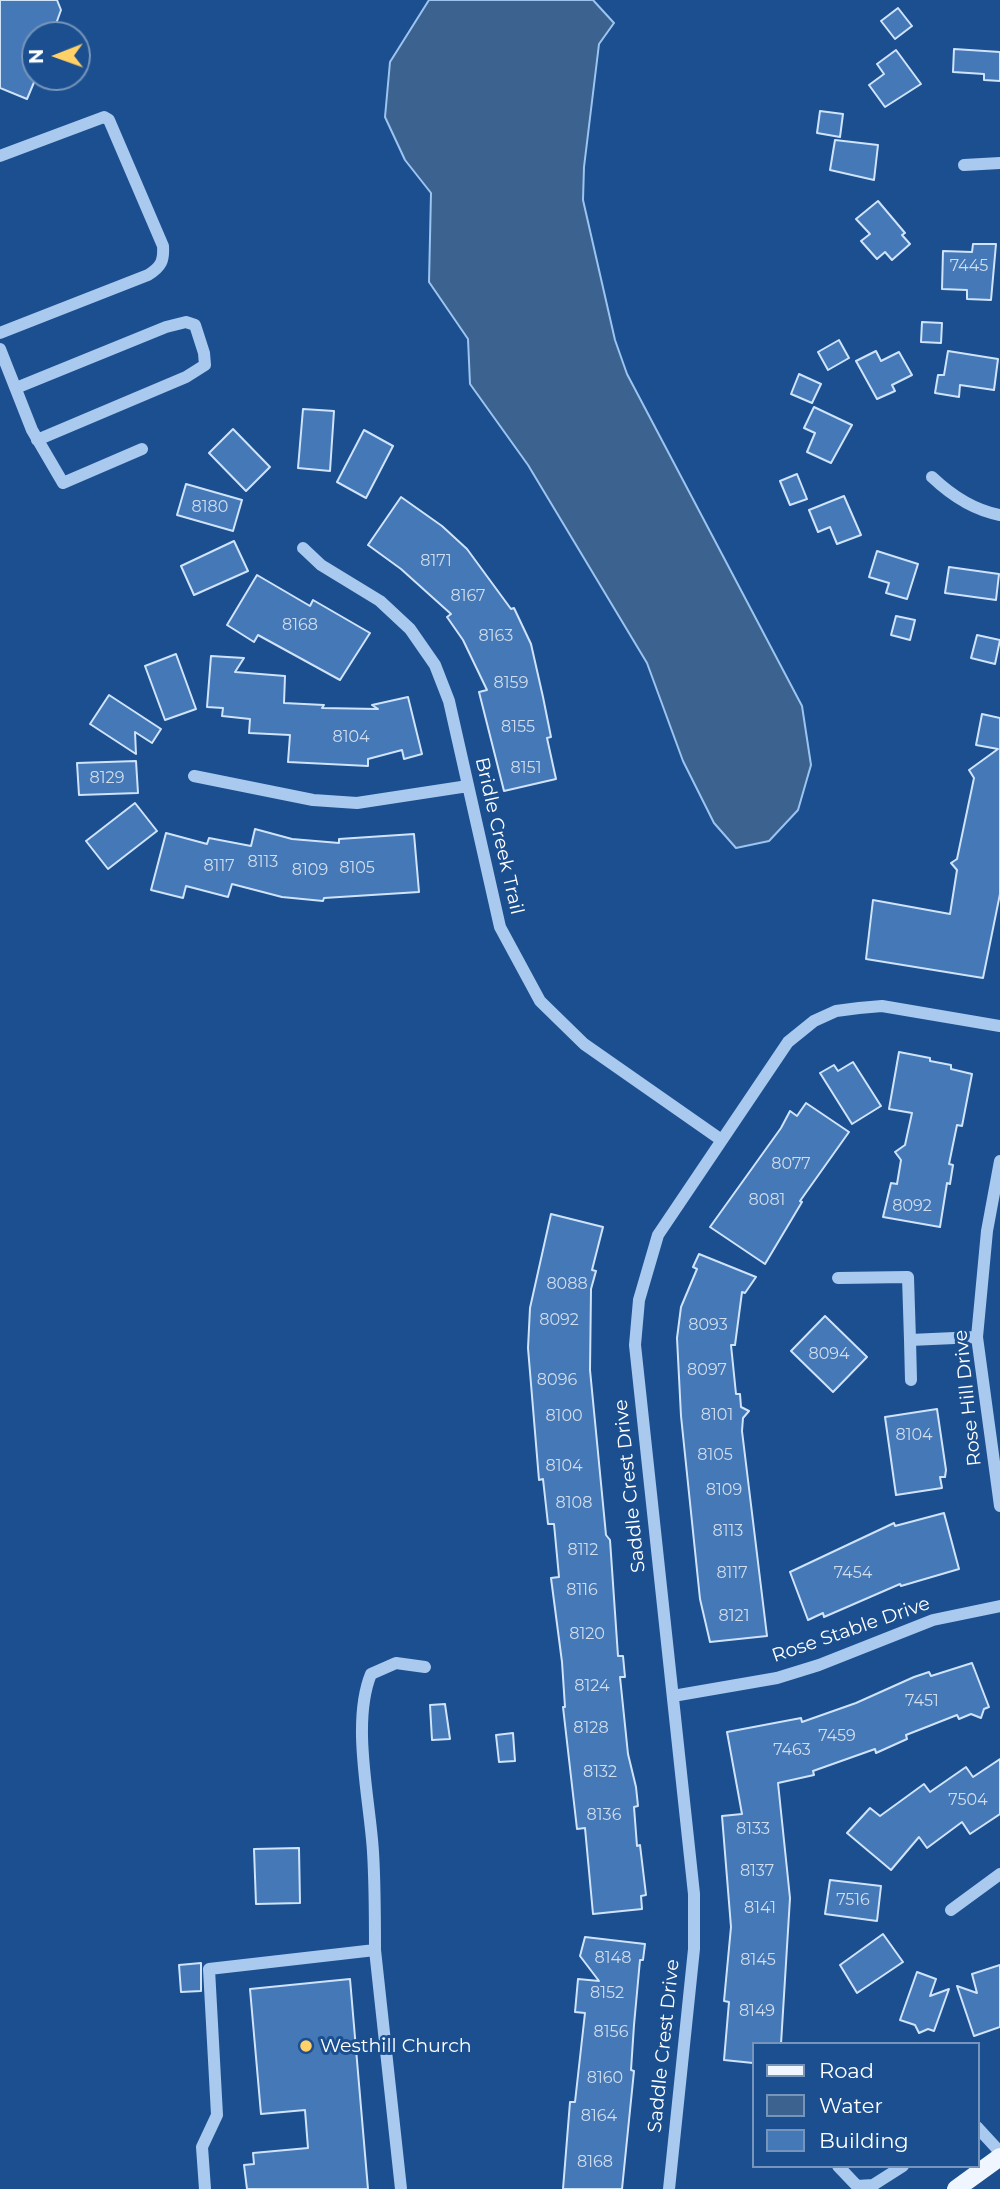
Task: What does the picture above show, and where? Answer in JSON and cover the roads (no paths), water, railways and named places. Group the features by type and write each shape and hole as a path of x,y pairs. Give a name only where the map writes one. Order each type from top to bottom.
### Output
{"main road":[{"path":"956,2189 1000,2154"}],"street":[{"path":"0,156 104,117 109,120 163,246 159,268 148,275 0,333"},
{"path":"964,165 1000,163"},
{"path":"16,388 166,327 186,322 195,326 205,365 186,377 37,440"},
{"path":"0,349 37,440 64,483 142,449"},
{"path":"932,477 950,494 974,508 1000,516"},
{"name":"Bridle Creek Trail","path":"303,548 321,565 380,601 410,629 435,665 449,701 500,927 540,1002 584,1044 720,1139"},
{"path":"194,776 313,800 356,803 468,786"},
{"name":"Saddle Crest Drive","path":"668,2189 694,1936 694,1894 635,1345 639,1300 658,1235 720,1139 788,1042 814,1021 836,1011 882,1006 1000,1026"},
{"name":"Rose Hill Drive","path":"1000,1161 987,1231 977,1337 1000,1506"},
{"path":"838,1278 908,1277 911,1380"},
{"path":"910,1340 977,1337"},
{"name":"Rose Stable Drive","path":"673,1696 778,1678 819,1665 933,1620 1000,1606"},
{"path":"401,2189 375,1950 374,1853 364,1746 363,1693 371,1674 396,1663 425,1667"},
{"path":"951,1910 1000,1874"},
{"path":"205,2189 202,2147 216,2115 209,1969 375,1950"},
{"path":"979,2129 1000,2154"},
{"path":"840,2168 857,2186 873,2185 900,2168"}],"water":[{"path":"429,0 593,0 614,23 599,44 584,167 583,200 615,340 627,374 802,706 811,765 798,810 769,841 736,848 714,823 683,761 647,663 528,465 470,384 468,339 429,282 431,193 405,160 385,117 390,62"}],"place":[{"name":"Westhill Church","path":"306,2046"}]}
